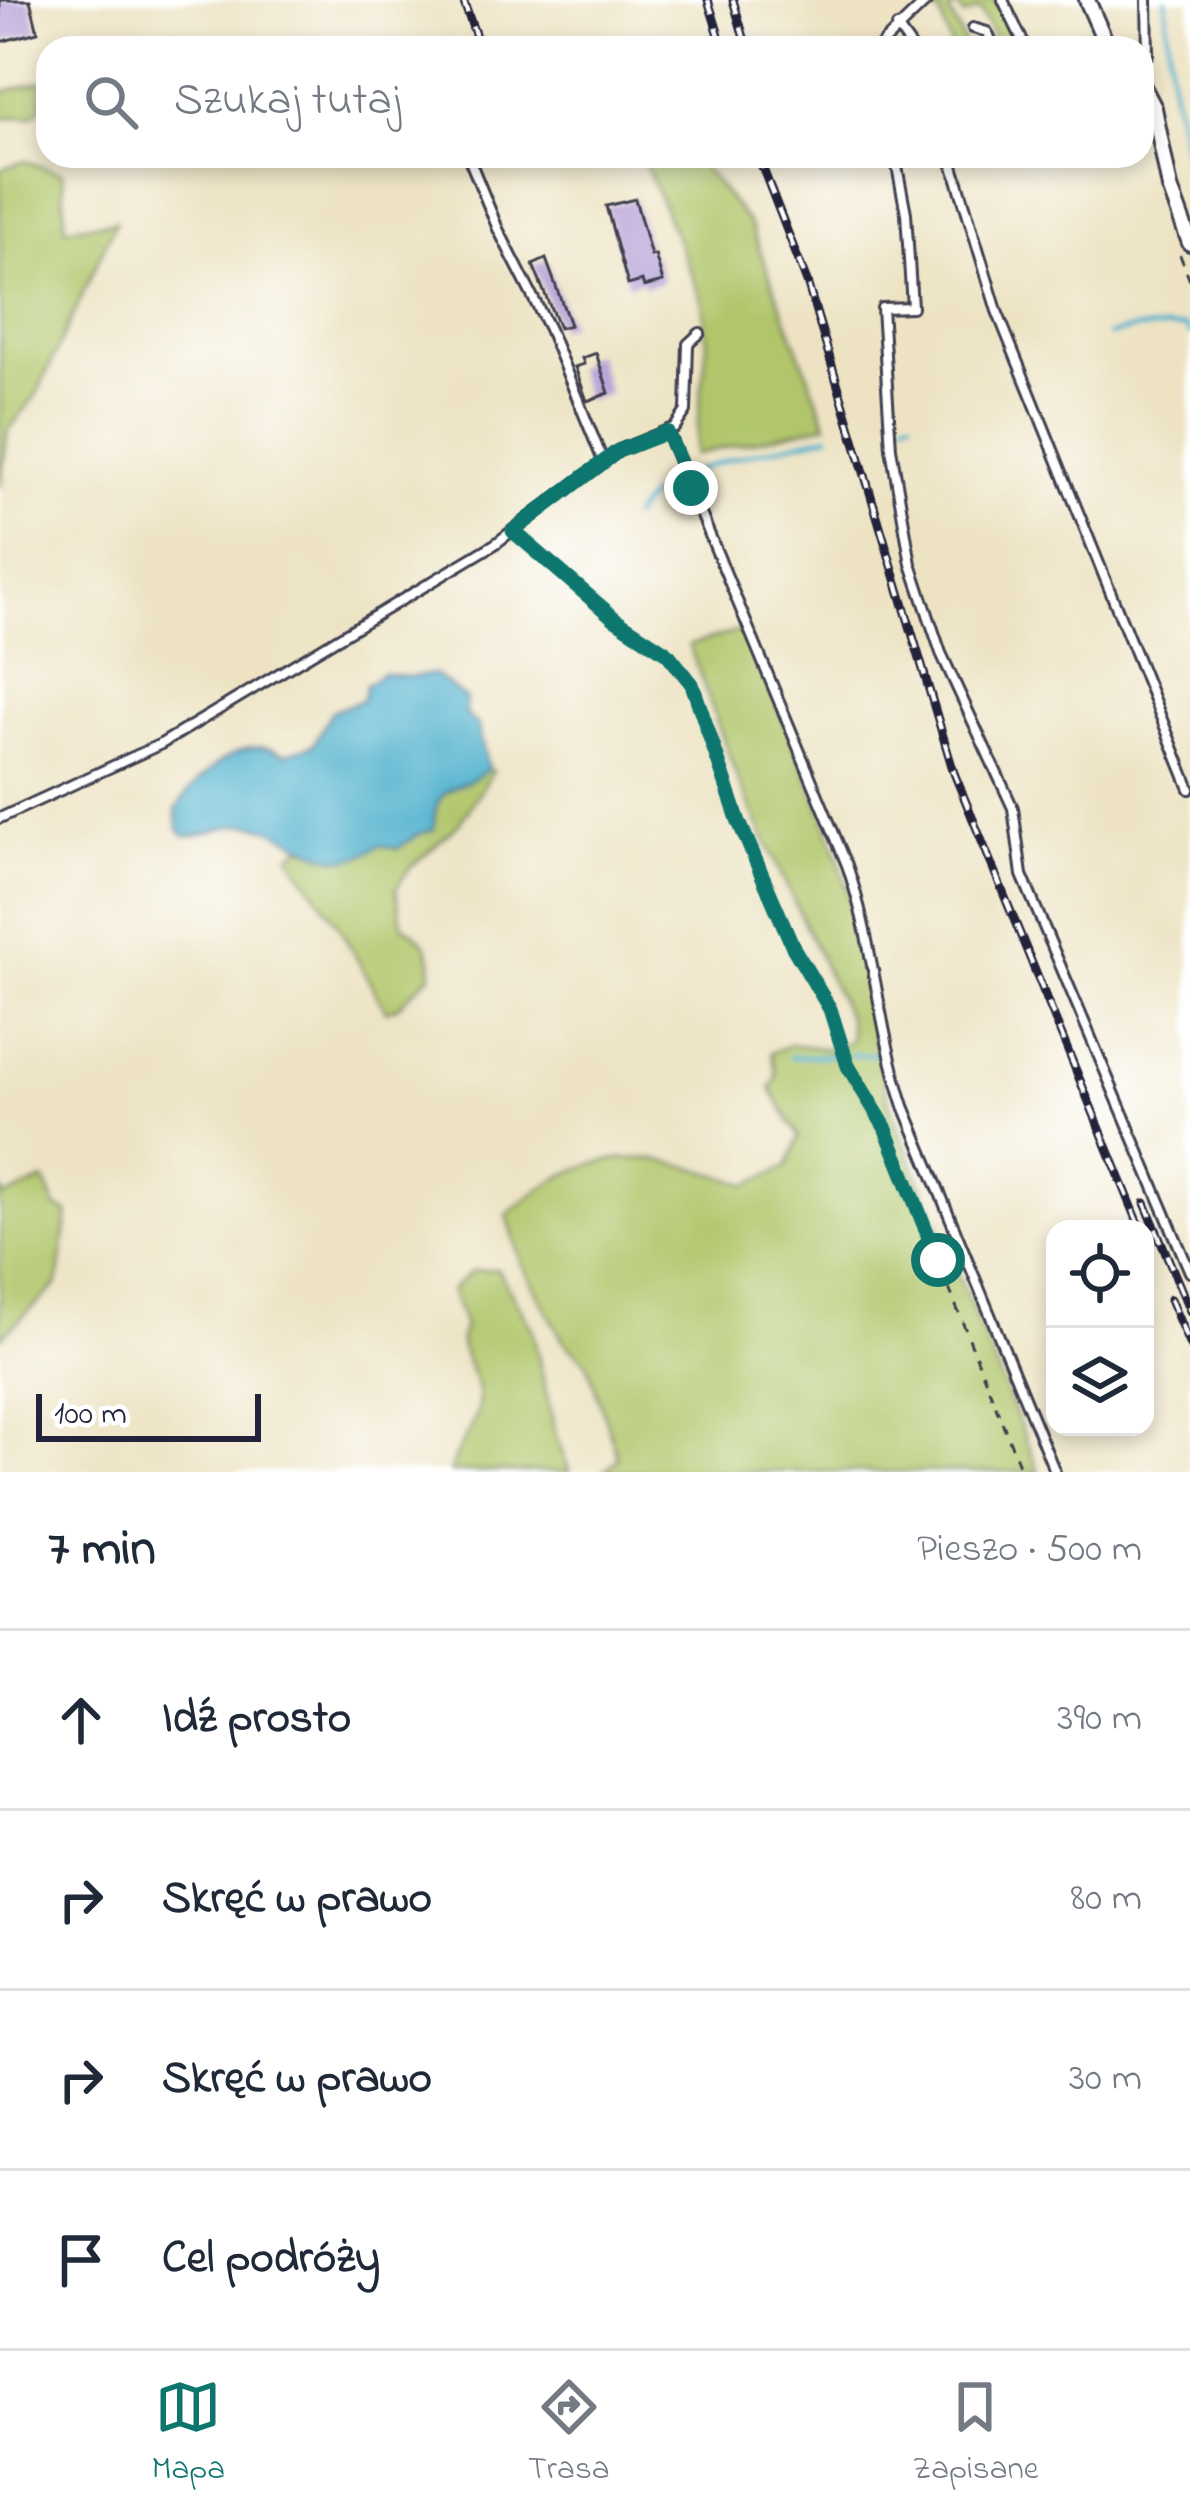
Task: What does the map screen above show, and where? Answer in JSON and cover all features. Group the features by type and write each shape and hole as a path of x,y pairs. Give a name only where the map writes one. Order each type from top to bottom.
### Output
{"street":[{"path":"1087,0 1103,36"},
{"path":"1154,108 1170,188 1190,243"}],"lane":[{"path":"889,36 928,0"},
{"path":"1003,0 1020,36"},
{"path":"1148,0 1148,36"},
{"path":"897,27 903,36"},
{"path":"973,28 989,36"},
{"path":"473,168 549,329 603,461"},
{"path":"897,168 906,213 912,307 882,308 891,448 911,564 941,653 1013,808 1022,874 1190,1272"},
{"path":"954,168 997,310 1190,789"},
{"path":"0,818 160,744 384,614 513,531 603,461 667,432 686,412 686,355 688,344 700,333"},
{"path":"667,432 847,865 864,919 886,1040 904,1106 1055,1472"}],"path":[{"path":"513,531 615,619 667,653 692,684 739,822 794,949 830,1009 848,1066 885,1127 1022,1472"}],"green space":[{"path":"935,0 996,0 1015,36 993,36 980,9 964,16 958,6 949,11 961,36 948,36 940,13 931,12 928,5"},
{"path":"36,83 36,112 0,118 0,93"},
{"path":"25,161 63,173 65,228 116,221 37,394 8,431 0,488 0,169"},
{"path":"647,168 704,168 750,225 827,424 694,455 707,344 703,302"},
{"path":"743,630 837,855 854,916 893,1115 1039,1472 604,1472 618,1458 587,1363 563,1340 522,1265 507,1215 538,1191 594,1163 650,1159 748,1185 788,1166 799,1137 771,1089 777,1076 771,1053 791,1044 836,1050 851,1039 848,1018 739,783 689,645"},
{"path":"488,769 493,771 459,824 409,869 396,889 402,924 426,944 431,974 397,1007 386,1011 338,925 290,856 301,846 336,859 380,845 397,849 418,834 441,795"},
{"path":"44,1180 56,1208 68,1212 58,1284 0,1338 0,1187 5,1197"},
{"path":"497,1269 532,1328 556,1437 570,1472 450,1472 479,1403 461,1343 464,1326 451,1290 472,1271"}],"water":[{"path":"382,673 434,674 466,699 465,714 478,725 488,769 443,795 434,830 418,834 397,849 380,845 348,858 319,853 259,826 185,836 178,829 176,809 222,760 252,748 284,754 313,745 331,712 362,700 366,685"}],"building":[{"path":"0,0 30,0 38,32 0,42"},
{"path":"635,199 663,282 644,287 642,281 628,285 606,206"},
{"path":"546,259 570,325 559,328 533,265"},
{"path":"596,353 609,393 587,401 575,367 584,364 582,358"}],"waterway":[{"path":"1166,0 1170,74 1190,183"},
{"path":"1109,335 1187,327 1190,334"},
{"path":"1011,377 1015,376"},
{"path":"904,421 911,419"},
{"path":"633,517 648,499 693,472 829,435"},
{"path":"850,1055 876,1054"},
{"path":"790,1057 835,1055"}],"railway":[{"path":"463,0 476,36"},
{"path":"708,0 719,36"},
{"path":"733,0 744,36"},
{"path":"763,168 807,282 954,773 1137,1220"},
{"path":"1145,1203 1190,1311"},
{"path":"1170,1299 1190,1346"}],"route":[{"path":"691,488 667,432 618,451 513,531 615,619 667,653 692,684 739,822 794,949 830,1009 848,1066 885,1127 938,1260"}]}
